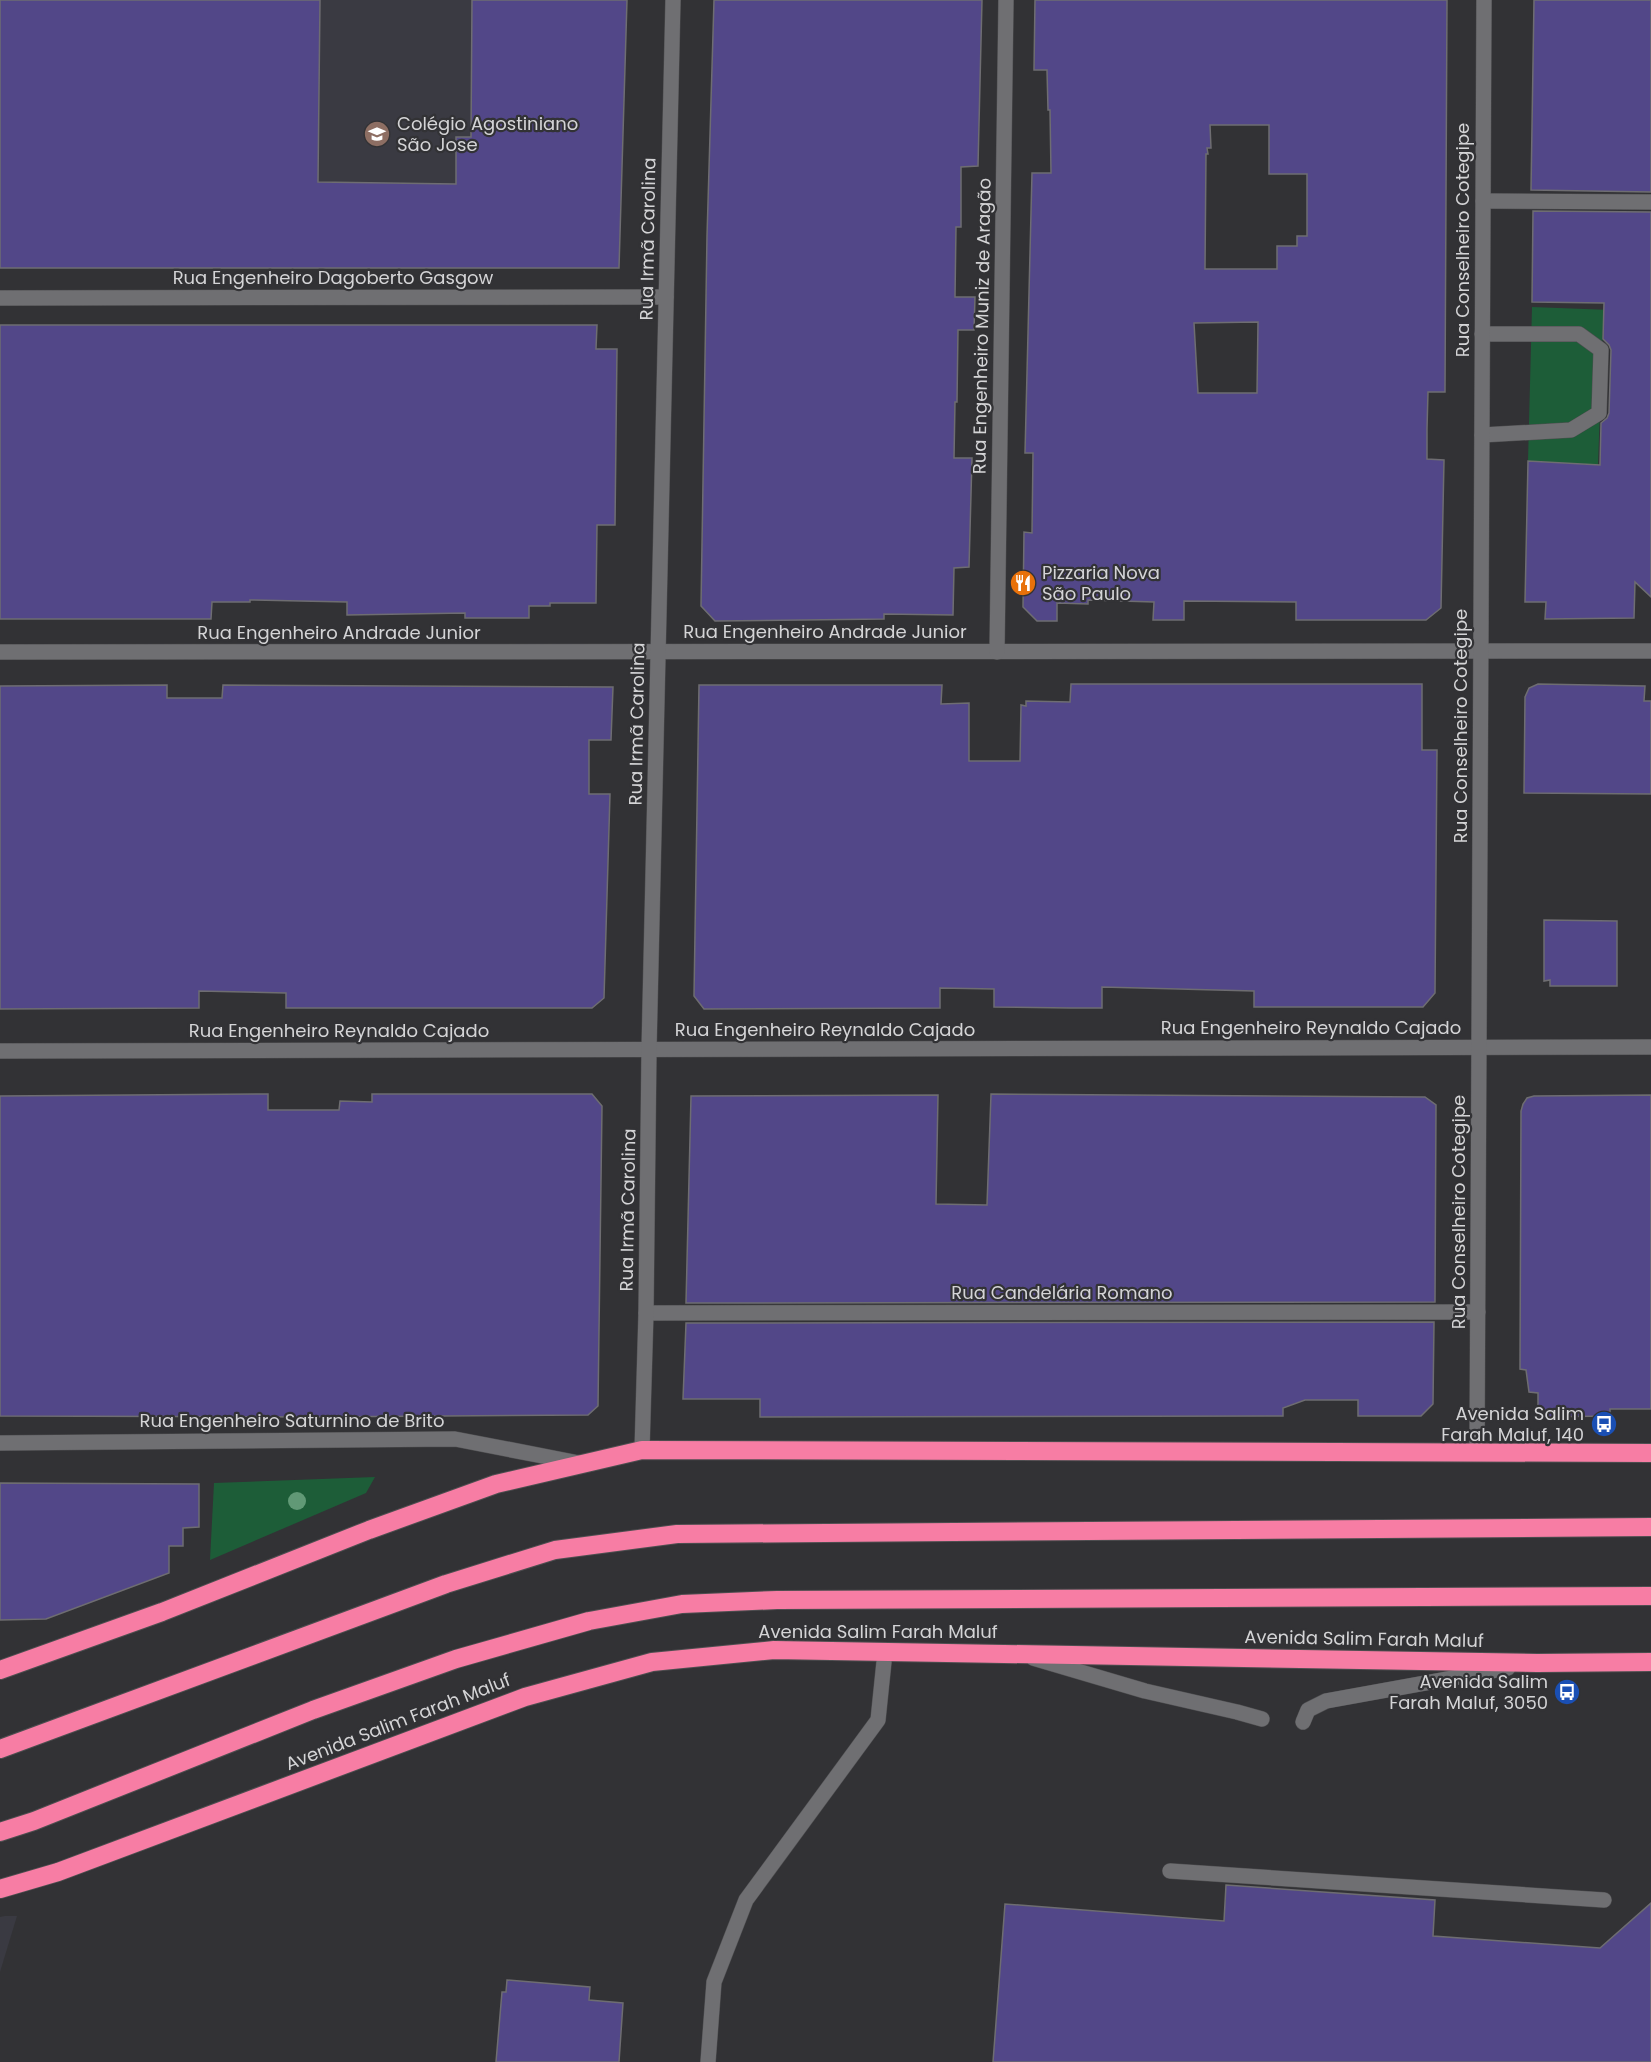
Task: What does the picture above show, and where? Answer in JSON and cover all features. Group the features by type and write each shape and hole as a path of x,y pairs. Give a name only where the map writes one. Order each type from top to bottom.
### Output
{"highway":[{"path":"0,1670 162,1612 390,1522 496,1485 642,1450 1651,1453"},
{"path":"0,1749 446,1584 555,1550 577,1547 677,1534 1651,1527"},
{"name":"Avenida Salim Farah Maluf","path":"0,1832 34,1821 312,1710 456,1659 589,1621 682,1604 777,1600 1651,1596"},
{"name":"Avenida Salim Farah Maluf","path":"0,1889 58,1872 525,1697 652,1662 774,1650 1537,1663 1651,1662"}],"street":[{"name":"Rua Irmã Carolina","path":"642,1450 673,0"},
{"name":"Rua Engenheiro Muniz de Aragão","path":"997,652 1006,0"},
{"name":"Rua Conselheiro Cotegipe","path":"1477,1453 1484,0"},
{"path":"1483,201 1651,202"},
{"name":"Rua Engenheiro Dagoberto Gasgow","path":"0,298 666,297"},
{"path":"1482,334 1579,334 1601,350 1599,413 1571,430 1482,435"},
{"name":"Rua Engenheiro Andrade Junior","path":"0,652 1651,651"},
{"name":"Rua Engenheiro Reynaldo Cajado","path":"0,1051 1651,1047"},
{"name":"Rua Candelária Romano","path":"646,1313 1478,1312"},
{"name":"Rua Engenheiro Saturnino de Brito","path":"0,1443 455,1439 582,1464"},
{"path":"708,2062 714,1982 746,1900 878,1720 885,1652"},
{"path":"1022,1654 1145,1691 1262,1719"},
{"path":"1303,1722 1308,1710 1326,1701 1537,1663"},
{"path":"1170,1870 1605,1900"}],"shaded area":[{"name":"Colégio Agostiniano São Jose","path":"133,0 627,0 619,268 130,268"},
{"path":"17,1916 0,1972 0,1917"}],"green space":[{"path":"1532,307 1611,310 1603,325 1598,465 1528,461"},
{"path":"375,1477 366,1493 210,1560 214,1483"}],"building":[{"name":"Colégio Agostiniano São Jose","path":"0,0 320,0 318,182 456,184 456,137 471,137 472,0 627,0 619,268 0,268"},
{"path":"714,0 982,0 978,166 961,167 961,227 956,227 955,297 975,297 974,330 958,330 954,458 972,458 969,567 954,568 953,615 884,614 884,619 715,621 701,606 707,236"},
{"path":"1035,0 1447,0 1445,392 1428,392 1427,429 1427,459 1444,460 1441,608 1426,620 1296,620 1296,602 1184,601 1184,620 1153,620 1154,602 1088,600 1088,604 1057,603 1057,621 1037,621 1023,607 1024,532 1032,533 1033,453 1025,453 1032,173 1051,173 1047,70 1034,70","holes":["1210,125 1269,125 1269,174 1307,174 1307,236 1297,236 1297,246 1277,246 1277,269 1205,269 1206,154 1208,154 1207,148 1211,148","1258,322 1257,393 1198,393 1194,323"]},
{"path":"1534,0 1651,0 1651,192 1531,190"},
{"path":"1533,211 1651,212 1651,597 1635,582 1634,618 1545,619 1546,602 1525,602 1528,461 1600,465 1601,423 1609,413 1611,350 1603,339 1604,303 1532,302"},
{"path":"0,325 597,325 596,349 617,349 615,525 597,525 596,603 550,603 550,606 529,606 529,618 465,618 465,613 347,615 347,602 250,600 250,602 212,602 211,619 0,619"},
{"path":"1071,684 1422,684 1422,750 1437,750 1435,993 1423,1007 1254,1007 1254,991 1102,987 1102,1008 994,1007 994,989 940,988 940,1008 704,1009 694,996 699,685 942,685 941,704 969,703 969,761 1020,761 1021,705 1026,706 1026,701 1070,702"},
{"path":"1538,684 1645,686 1644,701 1651,701 1651,794 1524,793 1525,697 1529,688"},
{"path":"167,685 167,698 222,698 223,685 613,687 611,740 589,740 589,794 610,794 604,998 592,1008 286,1008 286,993 199,991 199,1008 0,1009 0,686"},
{"path":"1544,920 1617,921 1617,986 1550,986 1550,980 1544,981"},
{"path":"268,1094 268,1110 339,1110 340,1101 372,1102 372,1094 592,1094 602,1106 598,1406 588,1415 0,1416 0,1096"},
{"path":"991,1094 1425,1097 1436,1105 1435,1302 686,1303 691,1096 938,1095 936,1204 987,1205"},
{"path":"1651,1095 1651,1409 1610,1409 1610,1416 1538,1417 1538,1393 1529,1392 1526,1370 1520,1369 1521,1111 1523,1104 1527,1098 1534,1096"},
{"path":"1434,1322 1433,1404 1421,1416 1358,1416 1358,1400 1305,1400 1283,1408 1283,1416 760,1417 760,1399 683,1399 686,1323"},
{"path":"0,1483 199,1484 199,1527 183,1528 183,1546 169,1546 169,1573 46,1619 0,1620"},
{"path":"1226,1885 1435,1900 1433,1936 1600,1948 1651,1903 1651,2062 993,2062 1005,1904 1224,1921"},
{"path":"507,1980 590,1987 589,2000 623,2003 619,2062 496,2062 502,1992 506,1992"}],"place":[{"name":"Colégio Agostiniano São Jose","path":"377,134"},
{"name":"Pizzaria Nova São Paulo","path":"1023,583"},
{"name":"Avenida Salim Farah Maluf, 140","path":"1604,1424"},
{"name":"Avenida Salim Farah Maluf, 3050","path":"1567,1692"}]}
